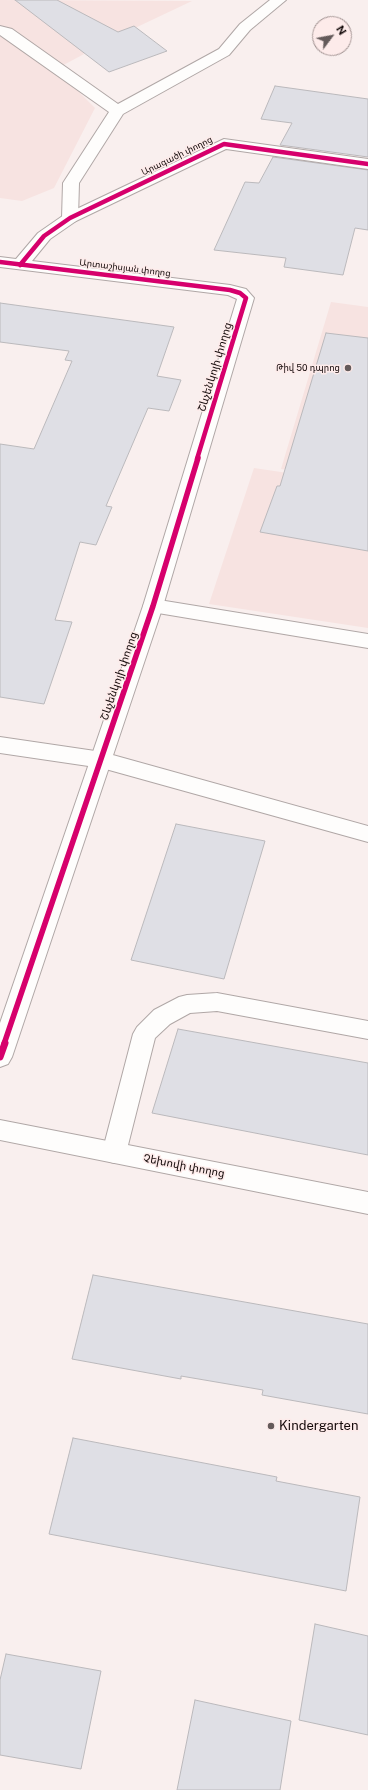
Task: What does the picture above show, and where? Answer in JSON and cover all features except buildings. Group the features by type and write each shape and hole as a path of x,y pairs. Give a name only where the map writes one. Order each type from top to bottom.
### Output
{"street":[{"path":"257,0 278,1"},
{"path":"70,218 71,183 117,111 224,52 245,27 278,1"},
{"path":"0,30 7,32 117,111"},
{"name":"Արագածի փողոց","path":"20,265 44,236 70,218 224,144 368,164"},
{"name":"Արտաշիսյան փողոց","path":"0,262 230,290 240,293 246,298"},
{"name":"Շևչենկոյի փողոց","path":"0,1057 154,606 246,298"},
{"path":"154,606 368,641"},
{"path":"0,745 102,760 368,834"},
{"path":"114,1152 145,1034 162,1017 187,1004 217,1002 368,1030"},
{"name":"Չեխովի փողոց","path":"0,1130 368,1202"}],"shaded area":[{"path":"0,0 192,1 116,37 56,69 95,108 54,188 22,201 0,198"},
{"name":"Թիվ 50 դպրոց","path":"331,302 368,307 368,481 281,469"},
{"path":"254,468 368,485 368,628 209,604"}],"cycle path":[{"path":"20,265 44,236 70,218 224,144 368,164"},
{"path":"0,262 230,290 240,293 246,298 153,606 0,1057"}],"place":[{"name":"Թիվ 50 դպրոց","path":"348,368"},
{"name":"Kindergarten","path":"271,1426"}]}
